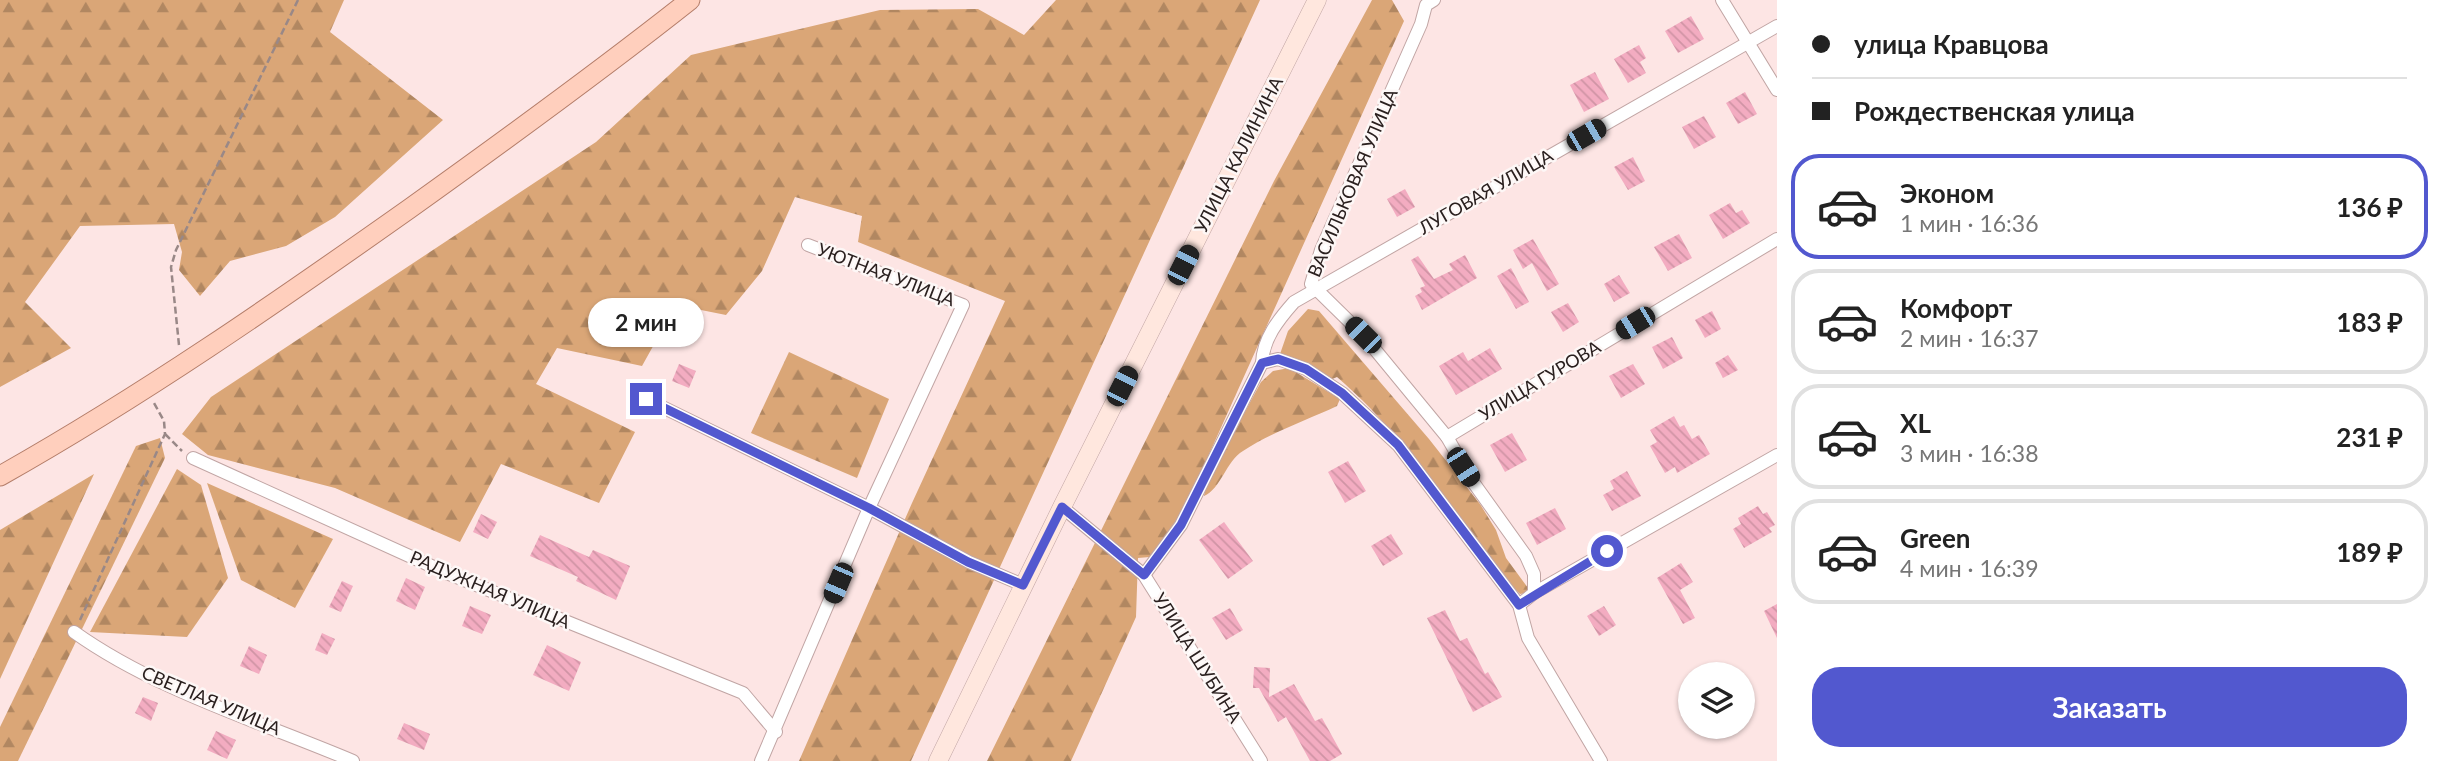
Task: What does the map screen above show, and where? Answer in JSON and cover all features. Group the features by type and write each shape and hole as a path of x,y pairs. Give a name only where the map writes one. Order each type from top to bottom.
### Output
{"main road":[{"path":"0,476 181,366 543,113 690,0"},
{"name":"УЛИЦА КАЛИНИНА","path":"938,761 1023,585 1317,0"}],"street":[{"path":"1722,0 1777,90"},
{"name":"ВАСИЛЬКОВАЯ УЛИЦА","path":"1427,2 1421,24 1321,250 1311,284 1314,290 1363,335 1447,437 1473,482 1526,556 1534,574 1534,593"},
{"name":"ЛУГОВАЯ УЛИЦА","path":"1144,575 1181,525 1262,363 1262,350 1277,321 1294,302 1777,26"},
{"name":"УЛИЦА ГУРОВА","path":"1447,437 1777,239"},
{"name":"УЮТНАЯ УЛИЦА","path":"808,244 963,305 869,508"},
{"path":"1262,363 1278,359 1306,369 1342,393 1398,445 1519,605 1528,638 1601,761"},
{"path":"646,399 869,508 968,562 1023,585"},
{"path":"1519,605 1534,593 1777,455"},
{"name":"РАДУЖНАЯ УЛИЦА","path":"193,458 484,588 743,693 776,732"},
{"name":"УЛИЦА ШУБИНА","path":"1062,507 1144,575 1261,761"},
{"path":"761,761 776,732 869,508"},
{"name":"СВЕТЛАЯ УЛИЦА","path":"74,632 104,653 153,678 353,761"}],"path":[{"path":"181,366 171,267 176,250 298,0"},
{"path":"142,392 155,404 164,421 166,433 173,443 193,458"},
{"path":"74,632 166,433"}],"green space":[{"path":"0,0 344,0 330,32 443,120 335,217 286,246 230,261 200,296 179,270 182,252 174,224 80,226 25,302 71,348 0,387"},
{"path":"1056,0 1260,0 911,761 799,761 912,503 1005,301 858,242 862,216 795,197 762,271 726,315 676,305 642,366 557,348 536,384 635,432 599,503 501,464 460,542 335,488 208,455 182,434 211,397 596,142 691,55 880,10 978,9 1024,35"},
{"path":"1372,0 1392,0 1404,21 1179,521 1150,557 1138,558 1136,617 1071,761 987,761 1274,181"},
{"path":"1308,309 1319,311 1429,439 1480,504 1496,530 1506,558 1531,592 1520,594 1504,579 1426,473 1362,400 1337,377 1330,380 1307,364 1280,354 1288,331"},
{"path":"789,352 889,399 857,478 751,433"},
{"path":"1289,368 1340,399 1337,406 1243,451 1232,461 1215,487 1204,496 1206,484 1261,382 1273,371"},
{"path":"160,438 165,458 18,761 0,761 0,727 136,446"},
{"path":"177,469 201,485 228,578 187,637 90,632"},
{"path":"94,474 0,679 0,530"},
{"path":"207,483 333,539 295,608 241,580"}],"building":[{"path":"1691,16 1704,39 1678,53 1665,31"},
{"path":"1639,45 1646,58 1640,62 1646,73 1628,83 1614,59"},
{"path":"1595,72 1609,99 1584,112 1570,85"},
{"path":"1745,92 1757,114 1738,124 1726,103"},
{"path":"1704,116 1716,137 1694,149 1682,127"},
{"path":"1633,157 1645,181 1628,190 1614,167"},
{"path":"1405,189 1415,207 1397,217 1387,199"},
{"path":"1730,203 1736,213 1742,210 1750,223 1723,239 1709,215"},
{"path":"1679,234 1692,258 1668,271 1654,247"},
{"path":"1533,239 1559,284 1547,291 1532,263 1523,269 1513,250"},
{"path":"1465,255 1477,278 1422,310 1415,296 1422,292 1420,288 1425,286 1411,260 1418,256 1434,279 1453,270 1449,264"},
{"path":"1511,268 1529,302 1516,309 1497,276"},
{"path":"1619,275 1630,293 1614,302 1604,284"},
{"path":"1568,303 1579,322 1563,332 1551,312"},
{"path":"1712,311 1721,329 1705,338 1695,320"},
{"path":"1672,337 1683,358 1663,369 1652,347"},
{"path":"1490,348 1502,369 1456,395 1439,366 1463,352 1468,361"},
{"path":"1728,355 1738,370 1723,378 1715,363"},
{"path":"679,364 696,371 689,388 672,381"},
{"path":"1633,364 1645,384 1621,398 1609,376"},
{"path":"1674,416 1680,427 1684,425 1692,439 1699,435 1710,454 1677,473 1675,467 1665,473 1650,446 1657,442 1650,430"},
{"path":"1512,433 1527,460 1505,472 1490,445"},
{"path":"1348,461 1366,491 1345,503 1328,472"},
{"path":"1627,471 1641,496 1612,511 1603,495 1614,489 1610,481"},
{"path":"1758,506 1763,514 1767,512 1775,525 1769,528 1772,532 1744,548 1733,529 1741,524 1738,518"},
{"path":"1555,508 1566,529 1537,545 1526,523"},
{"path":"481,514 497,522 488,539 473,532"},
{"path":"1224,522 1253,561 1228,579 1199,540"},
{"path":"1391,534 1403,554 1383,566 1371,546"},
{"path":"540,535 589,557 593,550 630,566 616,600 576,581 578,577 530,556"},
{"path":"1681,563 1693,582 1680,590 1695,618 1683,624 1657,578"},
{"path":"406,578 425,587 415,610 396,601"},
{"path":"342,581 353,586 341,612 329,607"},
{"path":"1777,604 1777,638 1764,611"},
{"path":"470,606 491,615 482,634 462,626"},
{"path":"1604,606 1616,625 1599,636 1587,616"},
{"path":"1230,608 1243,630 1226,640 1212,618"},
{"path":"1445,610 1460,641 1467,638 1485,674 1488,672 1502,697 1473,712 1427,618"},
{"path":"322,633 335,639 327,655 315,650"},
{"path":"547,645 581,662 569,691 533,675"},
{"path":"249,646 267,655 259,674 240,666"},
{"path":"1254,667 1270,668 1269,697 1294,684 1315,721 1322,718 1342,754 1330,761 1310,761 1286,717 1278,722 1259,688 1253,688"},
{"path":"143,697 158,703 151,721 135,713"},
{"path":"404,723 430,734 424,750 397,739"},
{"path":"216,731 236,740 227,759 207,750"}],"route":[{"path":"646,399 869,508 968,562 1023,585 1062,507 1144,575 1181,525 1262,363 1278,359 1306,369 1342,393 1398,445 1519,605 1534,593 1607,551"}]}
